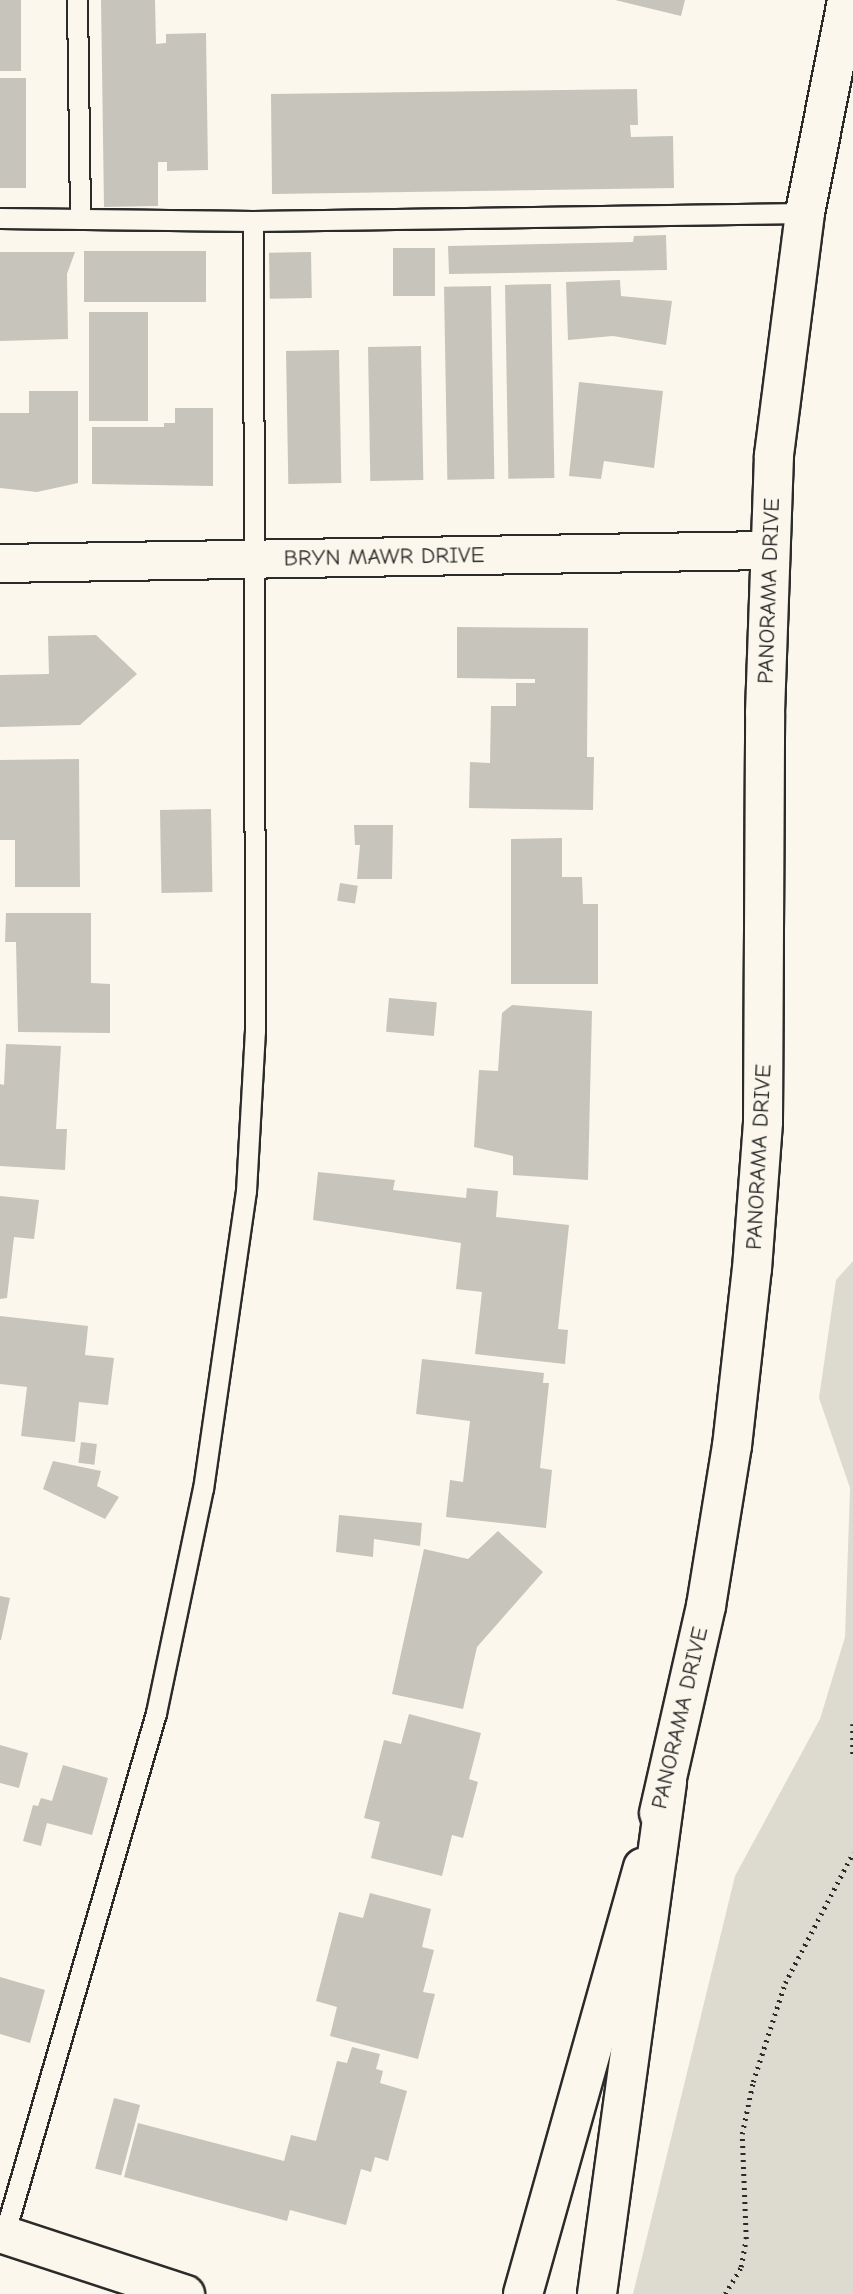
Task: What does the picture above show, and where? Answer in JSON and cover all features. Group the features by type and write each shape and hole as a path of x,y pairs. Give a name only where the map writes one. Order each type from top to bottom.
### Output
{"main road":[{"name":"PANORAMA DRIVE","path":"523,2294 667,1782 706,1606 732,1446 752,1269 763,1122 767,937 768,550 776,442 805,213 846,0"},
{"path":"597,2294 667,1782"}],"street":[{"name":"BRYN MAWR DRIVE","path":"0,563 768,550"},
{"path":"2,2239 185,2294"}],"lane":[{"path":"77,0 80,219"},
{"path":"0,218 253,221 805,213"},
{"path":"2,2239 156,1713 203,1489 246,1191 255,1031 253,221"}],"path":[{"path":"853,1724 853,1757"},
{"path":"725,2294 741,2267 746,2239 742,2134 753,2082 785,1983 853,1853"}],"shaded area":[{"path":"853,1261 853,2294 633,2294 735,1876 820,1719 845,1637 850,1488 819,1398 836,1280"}],"building":[{"path":"0,0 21,0 21,71 0,71"},
{"path":"101,0 155,0 156,44 166,43 166,34 206,33 208,170 167,171 167,162 158,162 158,206 104,207"},
{"path":"615,0 685,0 681,16"},
{"path":"0,78 26,78 26,188 0,188"},
{"path":"637,89 638,125 630,125 631,137 673,136 674,188 272,194 271,94"},
{"path":"666,235 667,270 449,274 448,246 633,242 634,236"},
{"path":"393,248 435,248 435,296 393,296"},
{"path":"84,251 206,251 206,302 84,302"},
{"path":"0,252 75,252 67,274 68,339 0,341"},
{"path":"311,252 312,298 270,299 269,253"},
{"path":"620,280 621,296 672,301 666,345 613,336 568,340 566,282"},
{"path":"551,284 554,478 508,479 505,285"},
{"path":"491,286 494,479 447,480 444,287"},
{"path":"89,312 148,312 148,421 89,421"},
{"path":"421,346 423,480 370,481 368,347"},
{"path":"339,350 341,483 288,484 286,351"},
{"path":"579,382 663,391 654,468 604,461 601,479 569,476"},
{"path":"29,391 78,391 78,483 37,492 0,488 0,413 29,413"},
{"path":"175,408 213,408 213,486 92,484 92,427 164,427 164,423 175,423"},
{"path":"457,627 588,628 587,757 594,757 593,810 469,808 470,762 490,763 491,706 516,706 516,683 535,683 535,679 457,678"},
{"path":"96,635 137,674 80,725 0,727 0,675 49,674 48,636"},
{"path":"79,759 80,887 15,887 15,840 0,840 0,760"},
{"path":"211,809 212,892 161,893 160,810"},
{"path":"354,825 393,825 392,879 357,879 360,845 355,845"},
{"path":"562,838 562,877 582,877 583,904 598,904 598,984 511,984 511,839"},
{"path":"340,883 358,886 355,904 337,901"},
{"path":"6,913 91,913 91,983 110,984 110,1033 18,1032 16,942 5,942"},
{"path":"389,998 437,1002 434,1036 386,1032"},
{"path":"512,1005 592,1011 588,1180 513,1175 513,1156 474,1147 479,1070 498,1071 502,1013"},
{"path":"6,1044 61,1046 56,1129 67,1129 65,1170 0,1166 0,1084 4,1085"},
{"path":"318,1172 395,1180 393,1190 466,1198 467,1188 498,1191 496,1217 569,1225 558,1329 568,1330 565,1364 475,1354 482,1292 456,1289 461,1243 313,1220"},
{"path":"0,1196 39,1200 34,1239 14,1237 7,1298 0,1299"},
{"path":"0,1316 88,1326 85,1355 114,1358 108,1405 79,1402 75,1442 21,1436 27,1387 0,1384"},
{"path":"422,1359 544,1373 543,1383 549,1383 540,1468 552,1470 546,1528 446,1517 450,1480 463,1482 470,1421 416,1414"},
{"path":"81,1442 97,1444 94,1465 78,1463"},
{"path":"53,1461 101,1471 97,1486 119,1497 105,1519 43,1489"},
{"path":"339,1515 422,1523 420,1546 374,1539 373,1557 336,1552"},
{"path":"498,1531 543,1572 477,1647 463,1709 392,1694 424,1549 468,1559"},
{"path":"0,1596 10,1598 1,1640 0,1640"},
{"path":"409,1714 481,1733 469,1779 478,1782 463,1838 452,1835 442,1876 371,1858 380,1822 364,1818 384,1740 401,1744"},
{"path":"0,1745 28,1753 19,1788 0,1783"},
{"path":"63,1765 108,1778 92,1835 47,1823 41,1846 23,1841 33,1805 38,1806 41,1798 52,1801"},
{"path":"370,1893 431,1909 422,1947 434,1950 423,1992 435,1994 418,2059 330,2036 337,2007 316,2001 339,1912 363,1918"},
{"path":"0,1977 45,1990 30,2043 0,2034"},
{"path":"352,2047 380,2054 376,2069 383,2071 380,2083 407,2091 388,2161 375,2157 371,2172 361,2169 346,2225 290,2210 287,2221 124,2177 138,2123 284,2161 291,2135 316,2141 337,2061 347,2063"},
{"path":"114,2098 140,2105 121,2176 95,2169"}]}
